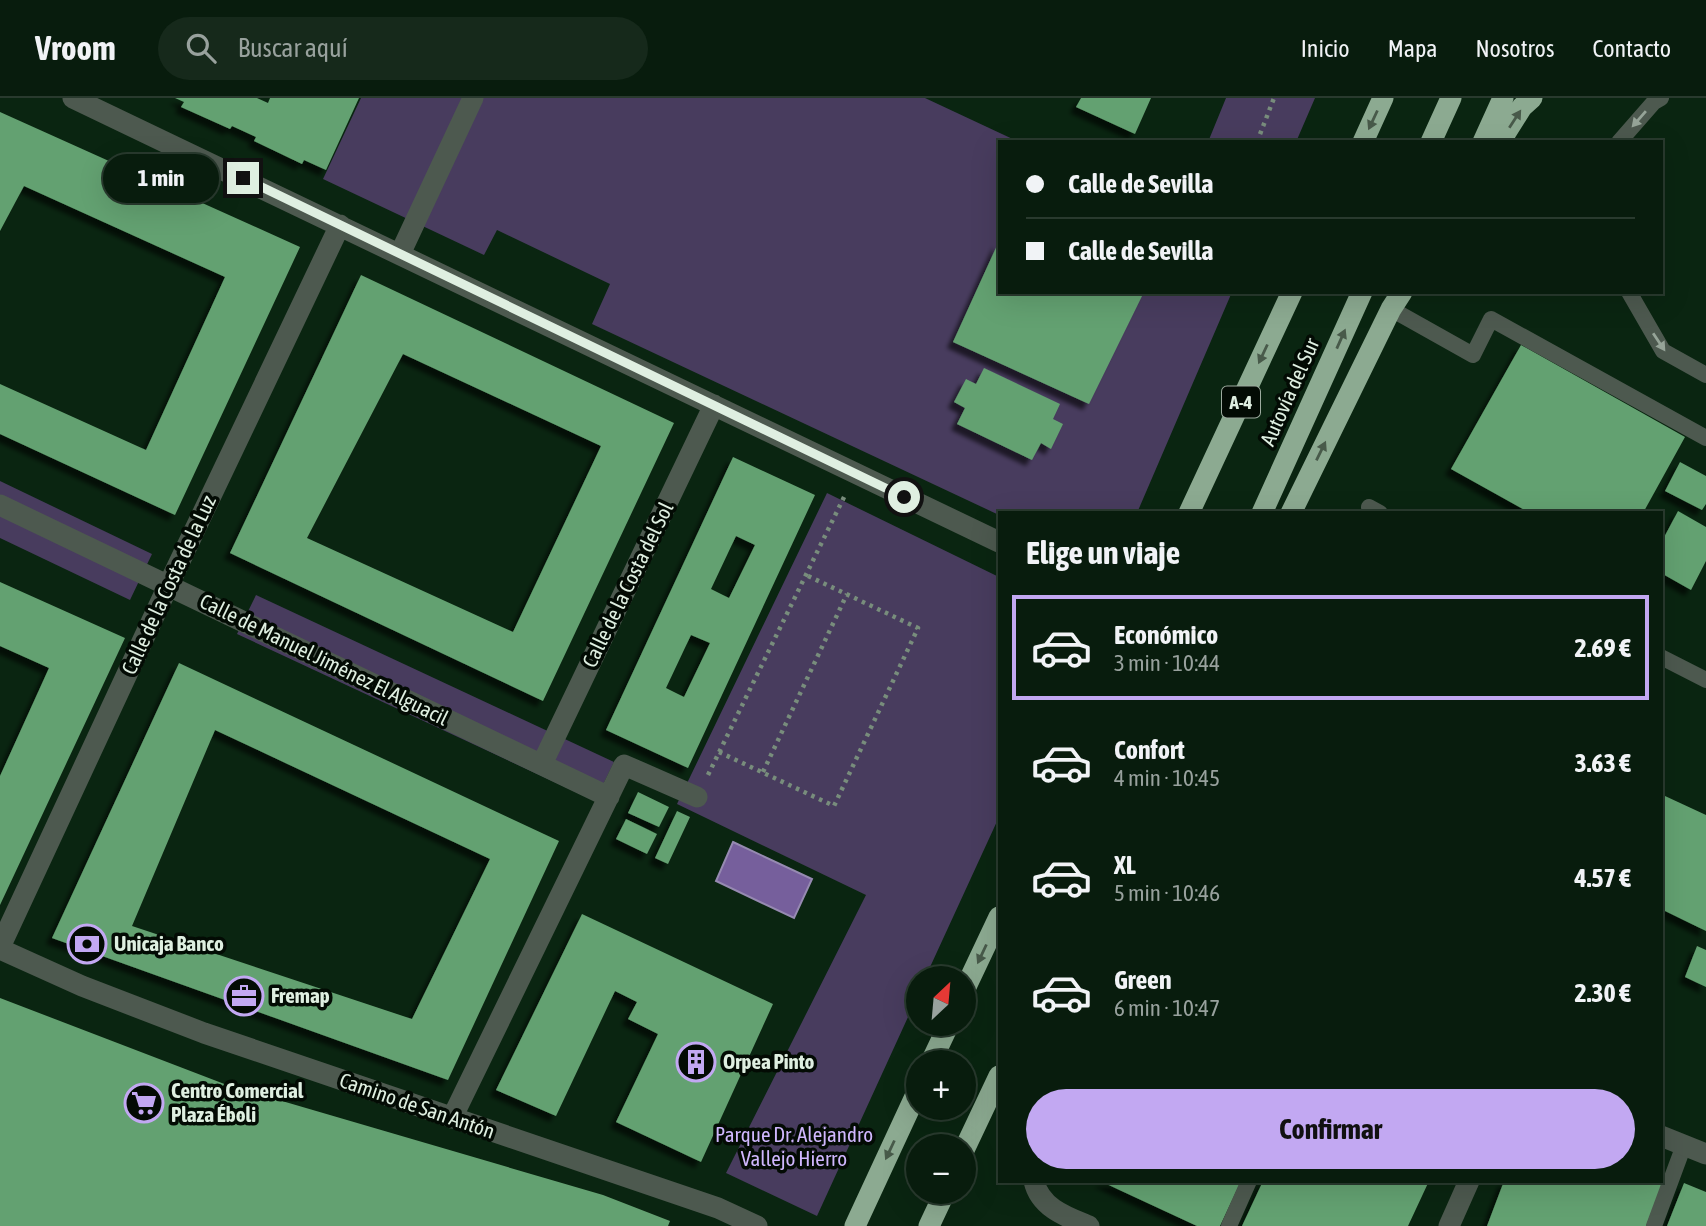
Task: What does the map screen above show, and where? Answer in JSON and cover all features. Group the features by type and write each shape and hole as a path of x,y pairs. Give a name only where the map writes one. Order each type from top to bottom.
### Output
{"highway":[{"path":"1364,140 1383,98"},
{"path":"1432,140 1451,98"},
{"path":"1484,140 1503,98"},
{"path":"1501,140 1522,107 1532,98"},
{"name":"Autovía del Sur","path":"1190,511 1291,294"},
{"name":"Autovía del Sur","path":"1263,511 1361,294"},
{"path":"1292,511 1397,301"},
{"path":"976,966 998,919"},
{"path":"972,1134 998,1078"},
{"path":"855,1226 906,1116"},
{"path":"929,1226 939,1204"}],"street":[{"path":"73,98 998,542"},
{"path":"400,254 473,98"},
{"name":"Calle de la Costa de la Luz","path":"0,948 340,225"},
{"name":"Calle de la Costa del Sol","path":"542,764 714,405"},
{"name":"Calle de Manuel Jiménez El Alguacil","path":"0,505 609,797"},
{"path":"452,1118 624,765 697,797"},
{"name":"Camino de San Antón","path":"0,948 82,986 204,1033 718,1208 757,1226"},
{"path":"1663,1137 1706,1154"},
{"path":"1035,1183 1044,1202 1059,1214 1089,1226"},
{"path":"1449,1226 1468,1183"}],"lane":[{"path":"1621,140 1654,102 1661,98"},
{"path":"1630,294 1663,351 1706,375"},
{"path":"1397,301 1473,355 1491,319 1706,438"},
{"path":"1663,658 1706,680"},
{"path":"1654,1226 1684,1145"},
{"path":"1229,1226 1248,1183"}],"path":[{"path":"1257,140 1274,98"},
{"path":"697,797 856,474"},
{"path":"719,752 834,806 918,628 806,575"},
{"path":"763,772 847,594"}],"green space":[{"path":"361,98 925,98 1015,140 998,140 998,294 1231,294 1138,511 998,511 998,515 592,324 610,284 497,230 484,255 323,179"},
{"path":"1226,98 1315,98 1297,140 1209,140"},
{"path":"0,481 152,554 130,600 0,538"},
{"name":"Parque Dr. Alejandro Vallejo Hierro","path":"827,493 998,577 998,819 931,966 906,966 906,1021 817,1216 726,1173 866,895 677,804"},
{"path":"256,595 614,762 595,801 237,634"}],"shaded area":[{"path":"733,842 812,879 794,918 716,881"}],"building":[{"path":"175,98 257,98 268,103 270,98 359,98 326,170 304,160 302,164 254,141 256,137 232,126 230,129 181,107 184,102"},
{"path":"1081,98 1151,98 1135,134 1076,107"},
{"path":"0,112 300,247 175,515 0,434 0,384 146,450 225,277 24,186 0,231"},
{"path":"998,243 998,294 1143,294 1089,404 953,342"},
{"path":"361,275 674,423 543,701 230,553","holes":["403,354 601,446 513,632 307,538"]},
{"path":"1521,345 1685,437 1644,511 1526,511 1451,469"},
{"path":"984,368 1060,404 1053,419 1063,424 1051,449 1041,443 1032,460 957,424 965,408 954,402 966,379 976,384"},
{"path":"733,457 815,495 688,768 606,730","holes":["736,536 755,545 729,598 711,589","691,635 710,643 684,697 666,688"]},
{"path":"1680,462 1706,476 1706,504 1702,510 1665,491"},
{"path":"1678,511 1706,527 1706,561 1691,590 1663,574 1663,539"},
{"path":"0,582 125,638 0,905 0,776 49,668 0,646"},
{"path":"179,663 559,841 448,1080 52,938","holes":["215,730 490,859 412,1019 132,926"]},
{"path":"638,792 669,807 659,827 628,813"},
{"path":"1665,796 1706,815 1706,931 1663,910"},
{"path":"677,811 690,817 668,864 655,858"},
{"path":"626,819 657,834 647,854 616,839"},
{"name":"Orpea Pinto","path":"582,914 773,1004 701,1162 616,1122 658,1034 628,1019 637,1002 615,991 556,1116 496,1090"},
{"path":"1697,946 1706,950 1706,987 1685,977"},
{"name":"Centro Comercial Plaza Éboli","path":"0,998 227,1085 603,1195 670,1221 668,1226 0,1226"},
{"path":"1104,1183 1240,1183 1220,1226 1197,1226"},
{"path":"1262,1183 1428,1183 1408,1226 1242,1226"},
{"path":"1503,1183 1663,1183 1646,1226 1487,1226"},
{"path":"1684,1183 1706,1192 1706,1226 1667,1226"}],"place":[{"name":"Unicaja Banco","path":"87,944"},
{"name":"Fremap","path":"244,996"},
{"name":"Orpea Pinto","path":"696,1062"},
{"name":"Centro Comercial Plaza Éboli","path":"144,1103"}],"route":[{"path":"243,178 904,497"}]}
